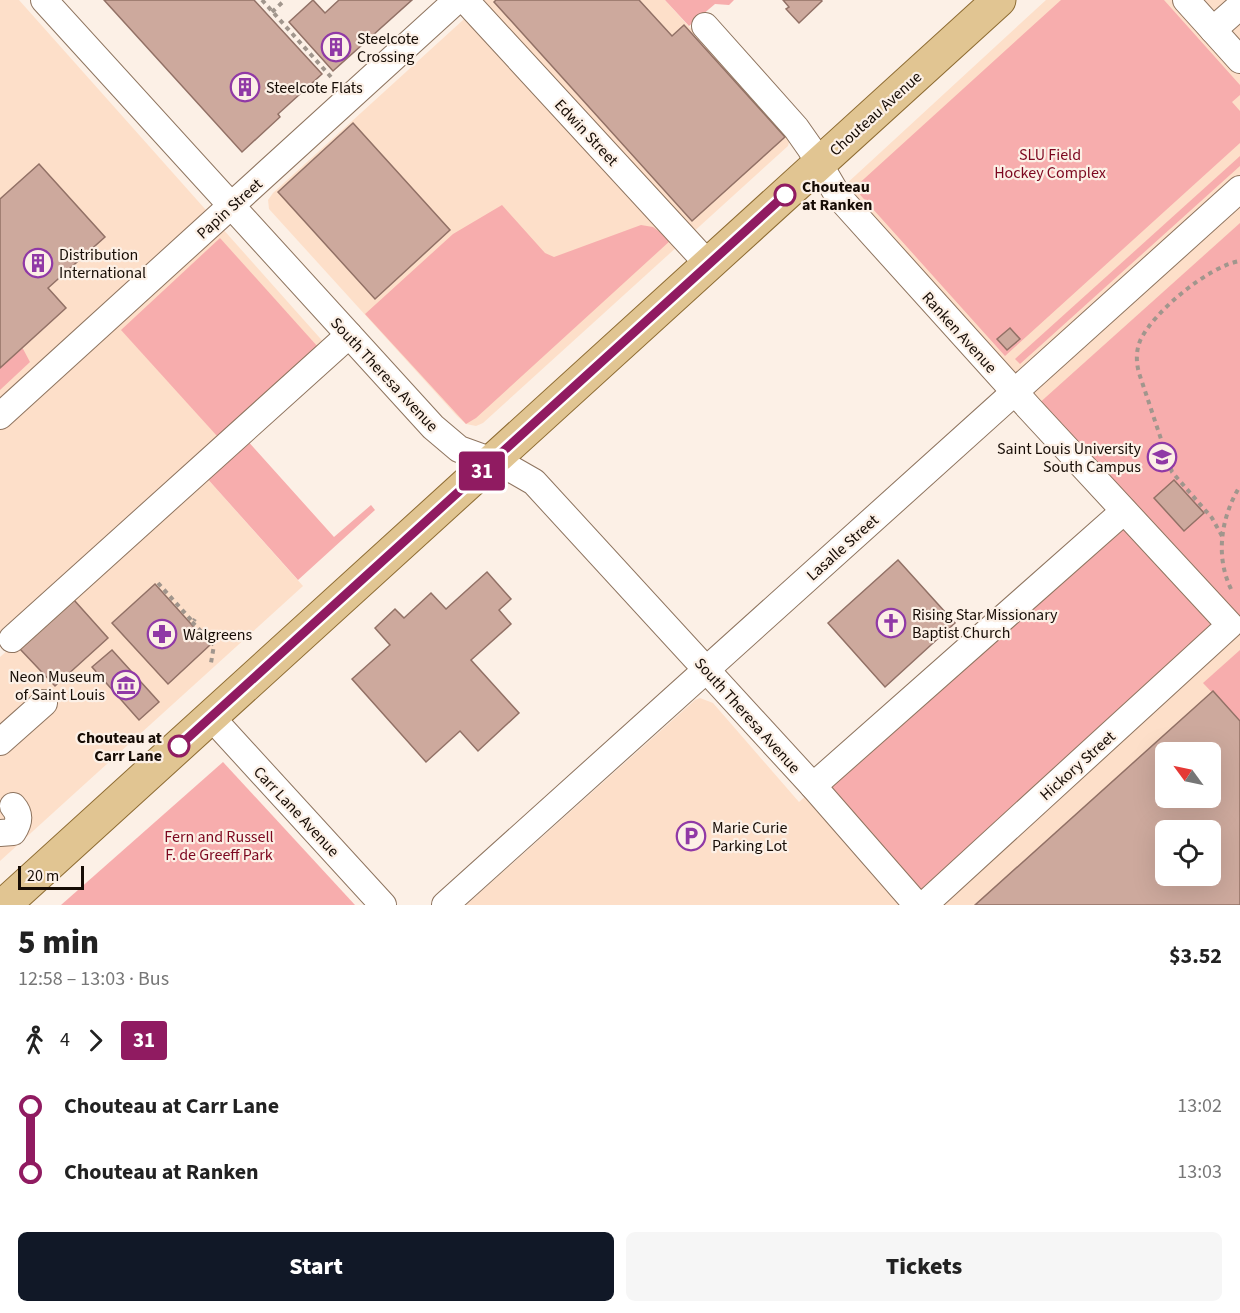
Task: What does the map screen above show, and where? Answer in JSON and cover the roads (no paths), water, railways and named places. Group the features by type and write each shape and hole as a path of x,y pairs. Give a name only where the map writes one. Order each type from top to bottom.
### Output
{"main road":[{"name":"Chouteau Avenue","path":"4,905 999,0"}],"street":[{"name":"South Theresa Avenue","path":"44,0 445,438 459,449 520,473 534,482 813,786 917,905"},
{"name":"Papin Street","path":"0,416 457,0"},
{"name":"Edwin Street","path":"465,0 708,264"},
{"path":"1186,0 1240,60"},
{"path":"1213,30 1240,6"},
{"name":"Ranken Avenue","path":"705,26 796,128 838,196 1014,392 1230,625"},
{"name":"Lasalle Street","path":"445,905 1240,189"},
{"path":"12,639 349,335"},
{"path":"813,786 1124,511"},
{"name":"Hickory Street","path":"924,905 1230,625"},
{"path":"0,742 44,703"},
{"name":"Carr Lane Avenue","path":"211,717 383,905"},
{"path":"6,798 18,815 18,824 6,833"}],"place":[{"name":"Steelcote Crossing","path":"336,47"},
{"name":"Steelcote Flats","path":"245,87"},
{"name":"Chouteau at Ranken","path":"785,195"},
{"name":"Distribution International","path":"38,263"},
{"name":"Saint Louis University South Campus","path":"1162,457"},
{"name":"Rising Star Missionary Baptist Church","path":"891,623"},
{"name":"Walgreens","path":"162,634"},
{"name":"Neon Museum of Saint Louis","path":"126,685"},
{"name":"Chouteau at Carr Lane","path":"179,746"},
{"name":"Marie Curie Parking Lot","path":"691,836"}],"park label":[{"name":"SLU Field Hockey Complex","path":"1050,163"},
{"name":"Fern and Russell F. de Greeff Park","path":"219,845"}]}
